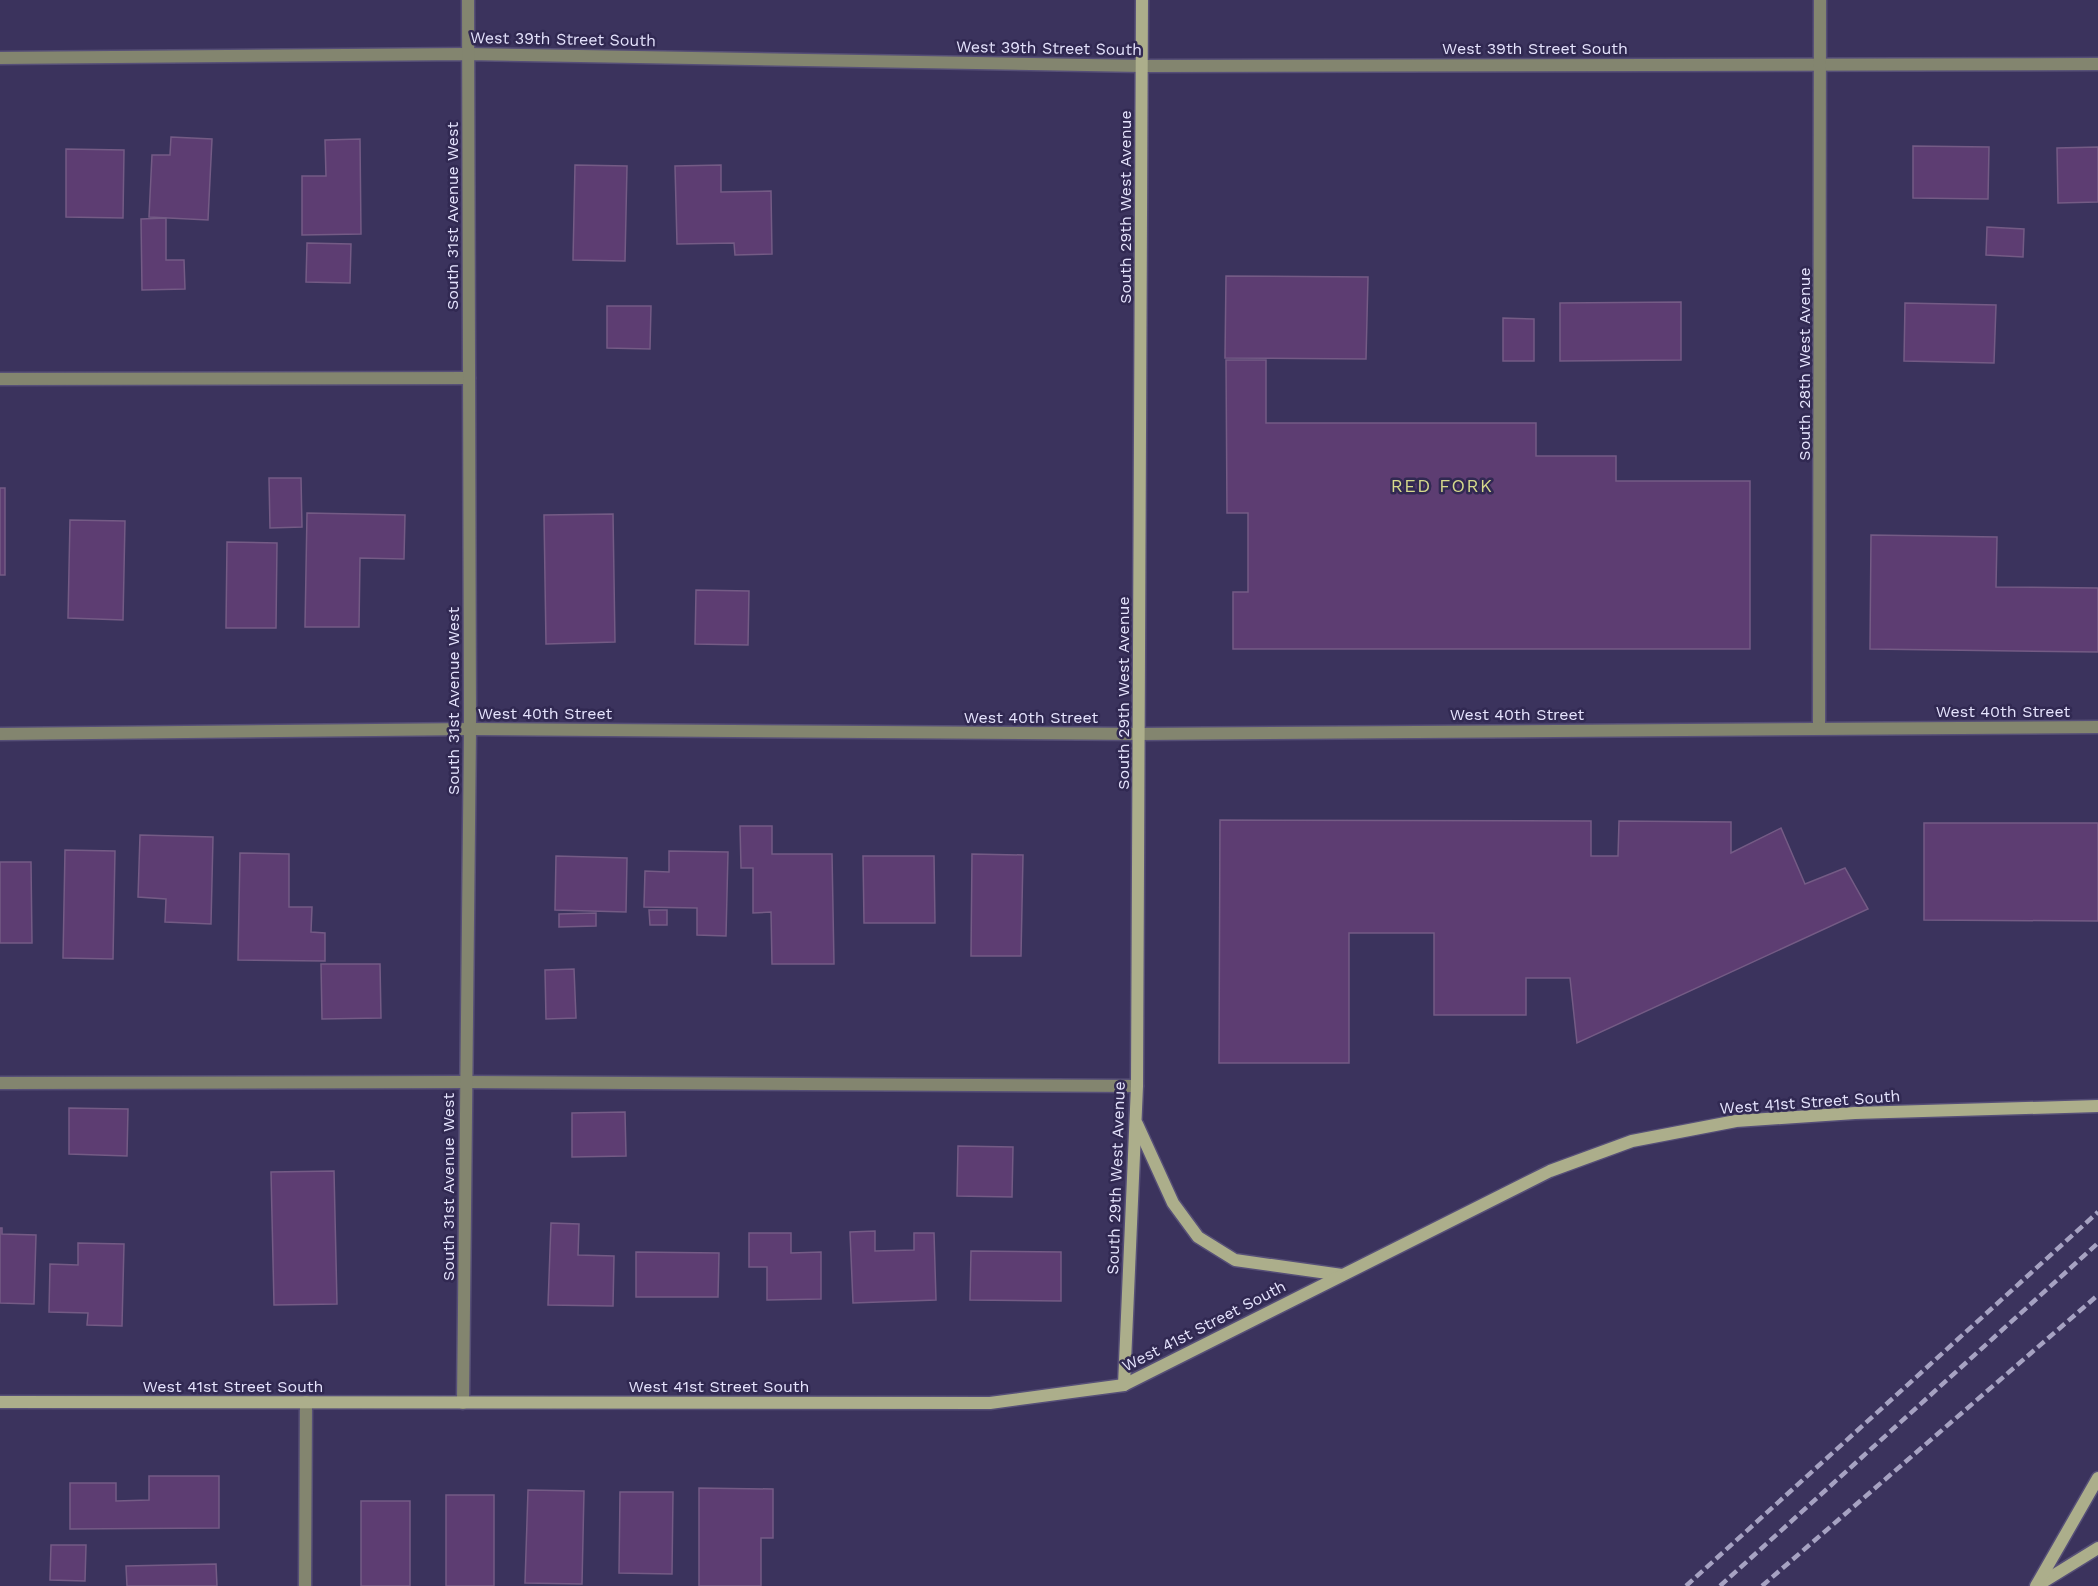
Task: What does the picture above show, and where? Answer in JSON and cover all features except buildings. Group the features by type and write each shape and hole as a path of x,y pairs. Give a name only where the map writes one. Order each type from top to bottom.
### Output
{"main road":[{"name":"South 29th West Avenue","path":"1124,1385 1137,1086 1142,0"},
{"name":"West 41st Street South","path":"0,1402 990,1403 1124,1385 1550,1171 1632,1141 1736,1121 1855,1113 2098,1106"},
{"path":"1136,1122 1173,1203 1198,1237 1234,1260 1342,1275"},
{"path":"2037,1586 2098,1478"},
{"path":"2037,1586 2098,1548"}],"street":[{"name":"South 31st Avenue West","path":"463,1403 470,729 468,0"},
{"name":"South 28th West Avenue","path":"1819,728 1820,0"},
{"name":"West 39th Street South","path":"0,58 467,54 1142,66 2098,64"},
{"path":"0,379 470,378"},
{"name":"West 40th Street","path":"0,734 470,729 1140,734 2098,727"},
{"path":"0,1083 465,1082 1137,1086"},
{"path":"305,1586 306,1402"}],"railway":[{"path":"1686,1586 2098,1212"},
{"path":"1720,1586 2098,1243"},
{"path":"1762,1586 2098,1295"}],"district":[{"name":"RED FORK","path":"1442,485"}]}
